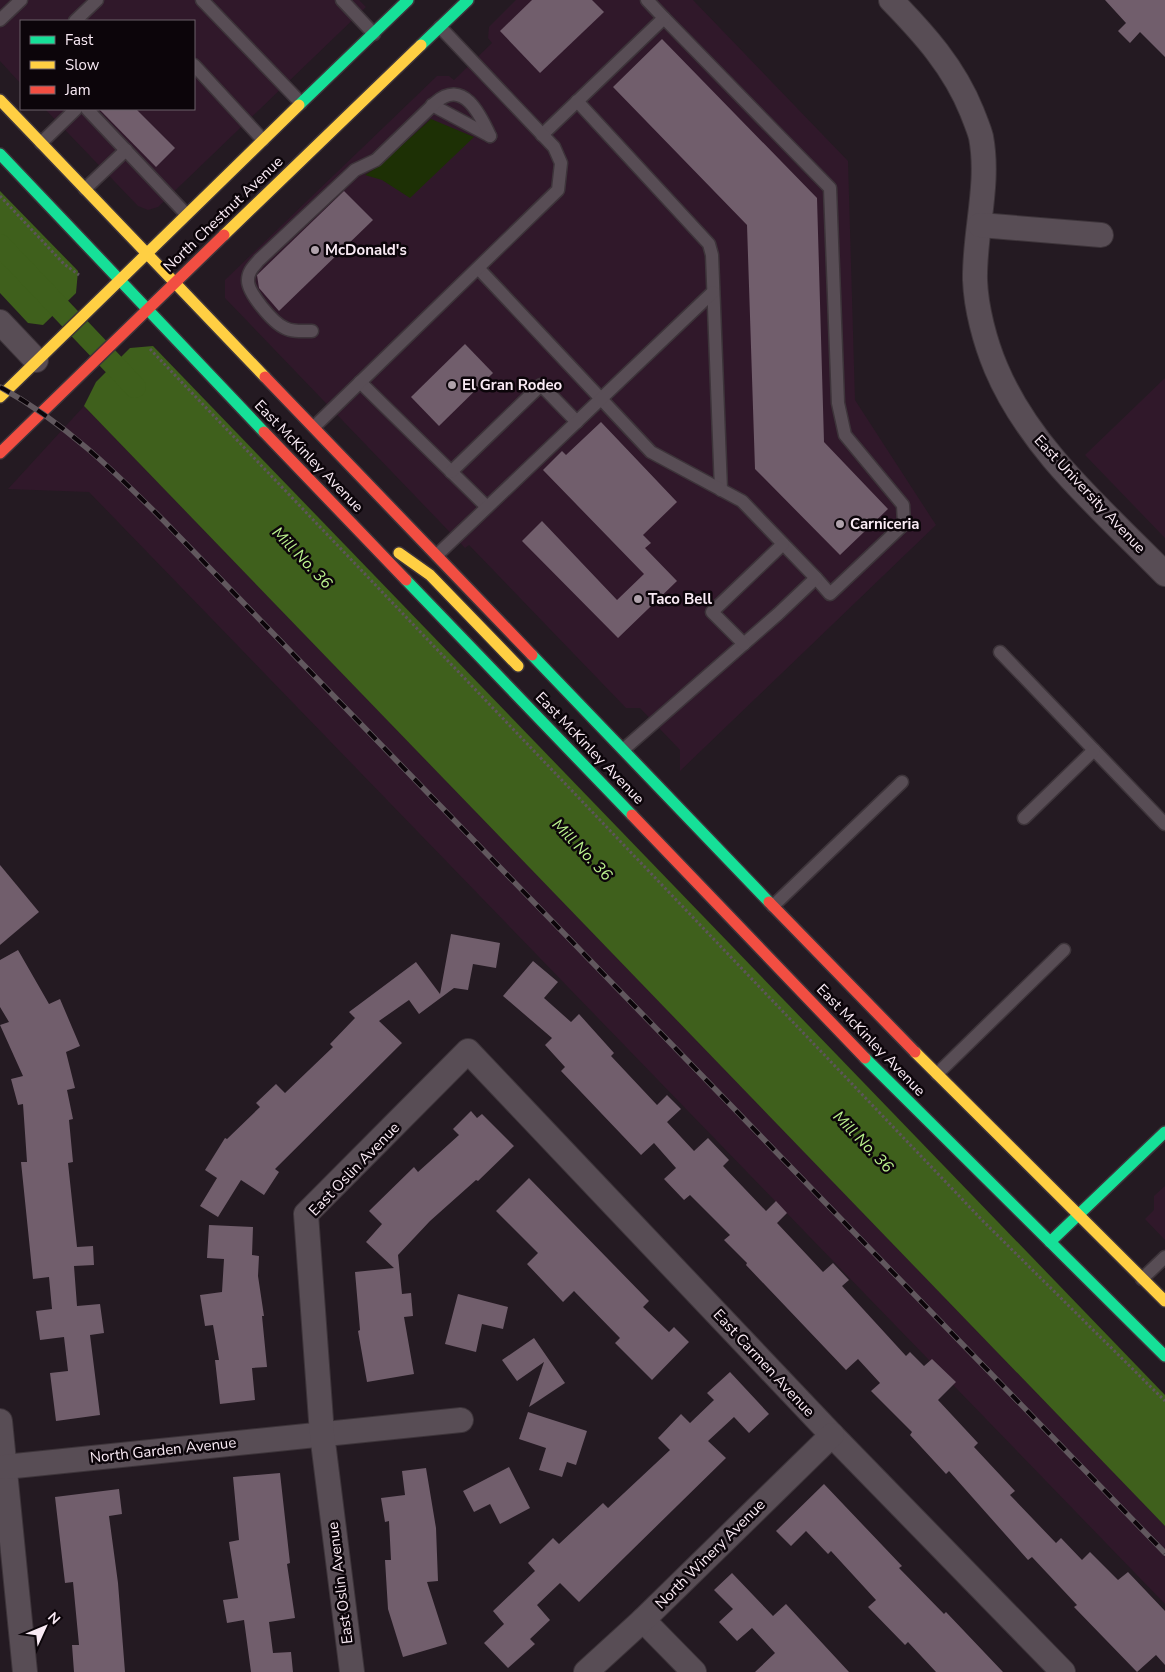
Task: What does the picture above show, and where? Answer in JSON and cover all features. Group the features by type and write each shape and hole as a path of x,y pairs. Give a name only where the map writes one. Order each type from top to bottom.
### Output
{"main road":[{"name":"North Chestnut Avenue","path":"0,397 35,369 59,337 408,0"},
{"name":"North Chestnut Avenue","path":"0,453 118,336 468,0"},
{"path":"439,8 440,27"},
{"name":"East McKinley Avenue","path":"0,100 624,749 772,906 1165,1301"},
{"name":"East McKinley Avenue","path":"0,154 118,280 872,1064 1165,1356"},
{"path":"26,426 30,404"},
{"path":"344,515 430,576 527,676"},
{"path":"607,750 615,752 624,749"},
{"path":"1050,1242 1165,1132"}],"street":[{"name":"East University Avenue","path":"891,0 932,42 962,87 981,136 985,172 975,280 981,319 995,368 1017,410 1040,444 1165,574"},
{"path":"980,225 1101,235"},
{"path":"0,322 35,369"},
{"name":"East Oslin Avenue","path":"352,1672 322,1434 306,1214 468,1051"},
{"name":"East Carmen Avenue","path":"468,1051 832,1434 1063,1672"},
{"path":"322,1434 461,1420"},
{"path":"0,1421 25,1672"},
{"name":"North Garden Avenue","path":"4,1467 322,1434"},
{"name":"North Winery Avenue","path":"586,1672 643,1620 832,1434"},
{"path":"643,1620 694,1672"}],"lane":[{"path":"0,20 21,0"},
{"path":"76,20 97,0"},
{"path":"202,0 301,103"},
{"path":"342,0 374,34"},
{"path":"478,268 600,400 651,452 742,501 830,594 904,524 903,505 845,435 840,411 830,188 647,0"},
{"path":"542,134 664,18"},
{"path":"314,427 558,190 561,163 554,148 440,27"},
{"path":"195,66 263,140"},
{"path":"312,331 285,328 266,312 250,290 248,278 252,268 355,170 376,160 432,105 440,98 450,94 465,98 473,104 490,136 432,105"},
{"path":"577,101 703,235 712,255 720,490"},
{"path":"41,143 75,110"},
{"path":"88,110 186,214"},
{"path":"85,189 126,150"},
{"path":"437,555 714,292"},
{"path":"360,382 487,508"},
{"path":"451,472 541,385 577,422"},
{"path":"744,644 712,612 783,544"},
{"path":"624,749 816,578"},
{"path":"1000,652 1165,824"},
{"path":"1024,818 1094,750"},
{"path":"772,906 902,782"},
{"path":"938,1074 1064,950"},
{"path":"1142,1279 1165,1257"}],"path":[{"path":"0,196 64,264 84,279"},
{"path":"147,342 151,352 942,1178 1165,1401"}],"shaded area":[{"path":"0,0 359,0 366,7 158,207 148,210 138,206 46,110 195,110 195,20 20,20 20,83 0,61"},
{"path":"516,0 693,0 848,161 855,400 936,525 680,771 680,750 640,708 626,708 469,545 465,548 225,298 225,280 437,76 449,76 454,80 492,43 488,38 489,27"},
{"path":"431,119 474,137 410,198 382,180 365,175 379,166"},
{"path":"1165,378 1165,538 1085,455"},
{"path":"84,406 1165,1526 1165,1604 89,492 8,489"},
{"path":"1165,1186 1165,1240 1145,1219 1154,1210 1154,1196"}],"water":[{"path":"0,191 78,271 76,293 43,325 28,323 0,293"},
{"path":"153,346 1165,1395 1165,1526 84,406 96,382 130,348"}],"building":[{"path":"532,0 592,0 604,12 540,73 500,31"},
{"path":"1105,0 1165,0 1165,57 1140,32 1130,43 1118,31 1126,23"},
{"path":"662,39 817,198 824,442 888,509 840,555 755,469 747,225 613,87"},
{"path":"100,110 137,110 175,148 156,167"},
{"path":"344,191 373,220 279,311 259,288 257,275"},
{"name":"El Gran Rodeo","path":"465,344 493,373 439,426 411,397"},
{"path":"601,422 677,502 643,535 651,543 645,548 677,581 618,638 522,541 542,521 617,600 644,574 543,470 562,451 566,455"},
{"path":"0,865 39,912 0,945"},
{"path":"451,934 500,943 496,968 473,964 468,990 454,988 419,1014 409,1000 379,1021 402,1043 275,1169 279,1172 264,1195 241,1180 218,1217 200,1206 217,1178 205,1170 225,1138 227,1139 260,1107 256,1103 276,1084 285,1093 333,1047 330,1044 355,1018 349,1012 416,962 440,994"},
{"path":"18,950 49,1004 60,999 80,1046 66,1052 75,1088 67,1090 73,1119 69,1120 73,1162 68,1163 77,1247 93,1246 94,1265 74,1266 77,1306 100,1304 104,1333 90,1335 100,1415 56,1421 50,1373 68,1371 64,1337 40,1340 36,1311 52,1309 49,1277 33,1279 21,1162 27,1162 23,1104 18,1105 11,1079 23,1076 0,1025 9,1022 0,1007 0,960"},
{"path":"533,961 558,982 544,998 571,1022 579,1014 614,1053 611,1056 657,1105 667,1095 681,1109 667,1122 694,1151 708,1138 729,1160 723,1166 766,1211 776,1201 787,1213 777,1223 823,1272 833,1263 849,1280 842,1286 906,1356 910,1352 924,1366 932,1359 956,1382 938,1400 978,1443 974,1447 1015,1491 1010,1495 1056,1543 1061,1538 1082,1560 1090,1552 1118,1580 1128,1572 1165,1611 1165,1665 1156,1655 1137,1672 1074,1607 1077,1605 1032,1557 1028,1560 949,1471 946,1474 910,1435 912,1432 871,1391 880,1383 858,1359 846,1370 724,1240 730,1235 690,1195 684,1200 664,1179 676,1168 654,1143 641,1155 561,1071 565,1067 545,1045 552,1038 503,996"},
{"path":"471,1111 477,1118 482,1114 514,1146 478,1181 476,1180 430,1221 398,1255 402,1294 411,1293 413,1316 404,1317 414,1374 367,1382 358,1331 360,1330 355,1272 394,1268 366,1242 382,1224 369,1211 414,1167 418,1172 459,1135 453,1129"},
{"path":"529,1178 649,1301 643,1307 669,1332 674,1327 689,1342 652,1380 615,1343 620,1338 574,1291 563,1302 527,1264 538,1253 496,1211"},
{"path":"209,1225 253,1227 252,1255 259,1256 258,1276 264,1316 262,1316 267,1367 252,1368 255,1400 220,1404 215,1360 219,1360 213,1325 205,1326 200,1295 222,1292 224,1259 207,1258"},
{"path":"458,1294 508,1307 503,1329 482,1324 476,1352 445,1344"},
{"path":"534,1338 565,1383 529,1407 544,1362 517,1381 502,1360"},
{"path":"730,1372 769,1414 749,1433 734,1417 708,1441 726,1458 579,1602 560,1583 537,1605 550,1620 530,1639 535,1644 508,1668 484,1643 504,1624 493,1611 535,1571 528,1563 553,1538 559,1544 603,1503 608,1508 670,1450 658,1438 681,1414 690,1423 714,1400 707,1393"},
{"path":"528,1412 587,1431 576,1465 567,1462 562,1477 539,1470 546,1448 519,1439"},
{"path":"509,1467 530,1508 500,1524 490,1504 474,1512 463,1491"},
{"path":"426,1468 436,1528 438,1581 427,1582 447,1644 403,1657 388,1609 385,1560 391,1560 389,1521 385,1522 381,1498 405,1495 402,1471"},
{"path":"280,1473 290,1563 287,1564 295,1618 269,1622 273,1653 291,1652 293,1672 251,1672 244,1620 227,1623 223,1600 238,1598 229,1542 239,1540 233,1477"},
{"path":"824,1484 902,1566 899,1568 944,1614 946,1612 1003,1672 936,1672 908,1642 905,1645 868,1607 876,1600 831,1551 828,1554 806,1531 791,1546 776,1531"},
{"path":"119,1489 122,1514 109,1516 118,1583 125,1672 74,1672 72,1645 79,1645 73,1582 65,1583 55,1497"},
{"path":"732,1573 773,1616 786,1604 849,1672 755,1672 775,1653 752,1628 737,1641 719,1622 733,1609 714,1590"}],"waterway":[{"name":"Mill No. 36","path":"0,245 135,387"}],"railway":[{"path":"0,387 46,416 87,448 165,522 1165,1553"}],"traffic: fast":[{"path":"299,105 408,0"},
{"path":"421,45 468,0"},
{"path":"0,154 264,432"},
{"path":"406,580 632,815"},
{"path":"532,655 769,902"},
{"path":"865,1058 1165,1356"},
{"path":"1050,1242 1165,1132"}],"traffic: slow":[{"path":"224,235 421,45"},
{"path":"0,100 265,377"},
{"path":"0,397 299,105"},
{"path":"399,553 430,575 518,666"},
{"path":"915,1052 1165,1301"}],"traffic: jam":[{"path":"0,453 224,235"},
{"path":"265,377 532,655"},
{"path":"264,432 406,580"},
{"path":"632,815 865,1058"},
{"path":"769,902 915,1052"}],"place":[{"name":"McDonald's","path":"315,250"},
{"name":"El Gran Rodeo","path":"452,385"},
{"name":"Carniceria","path":"840,524"},
{"name":"Taco Bell","path":"638,599"}]}
